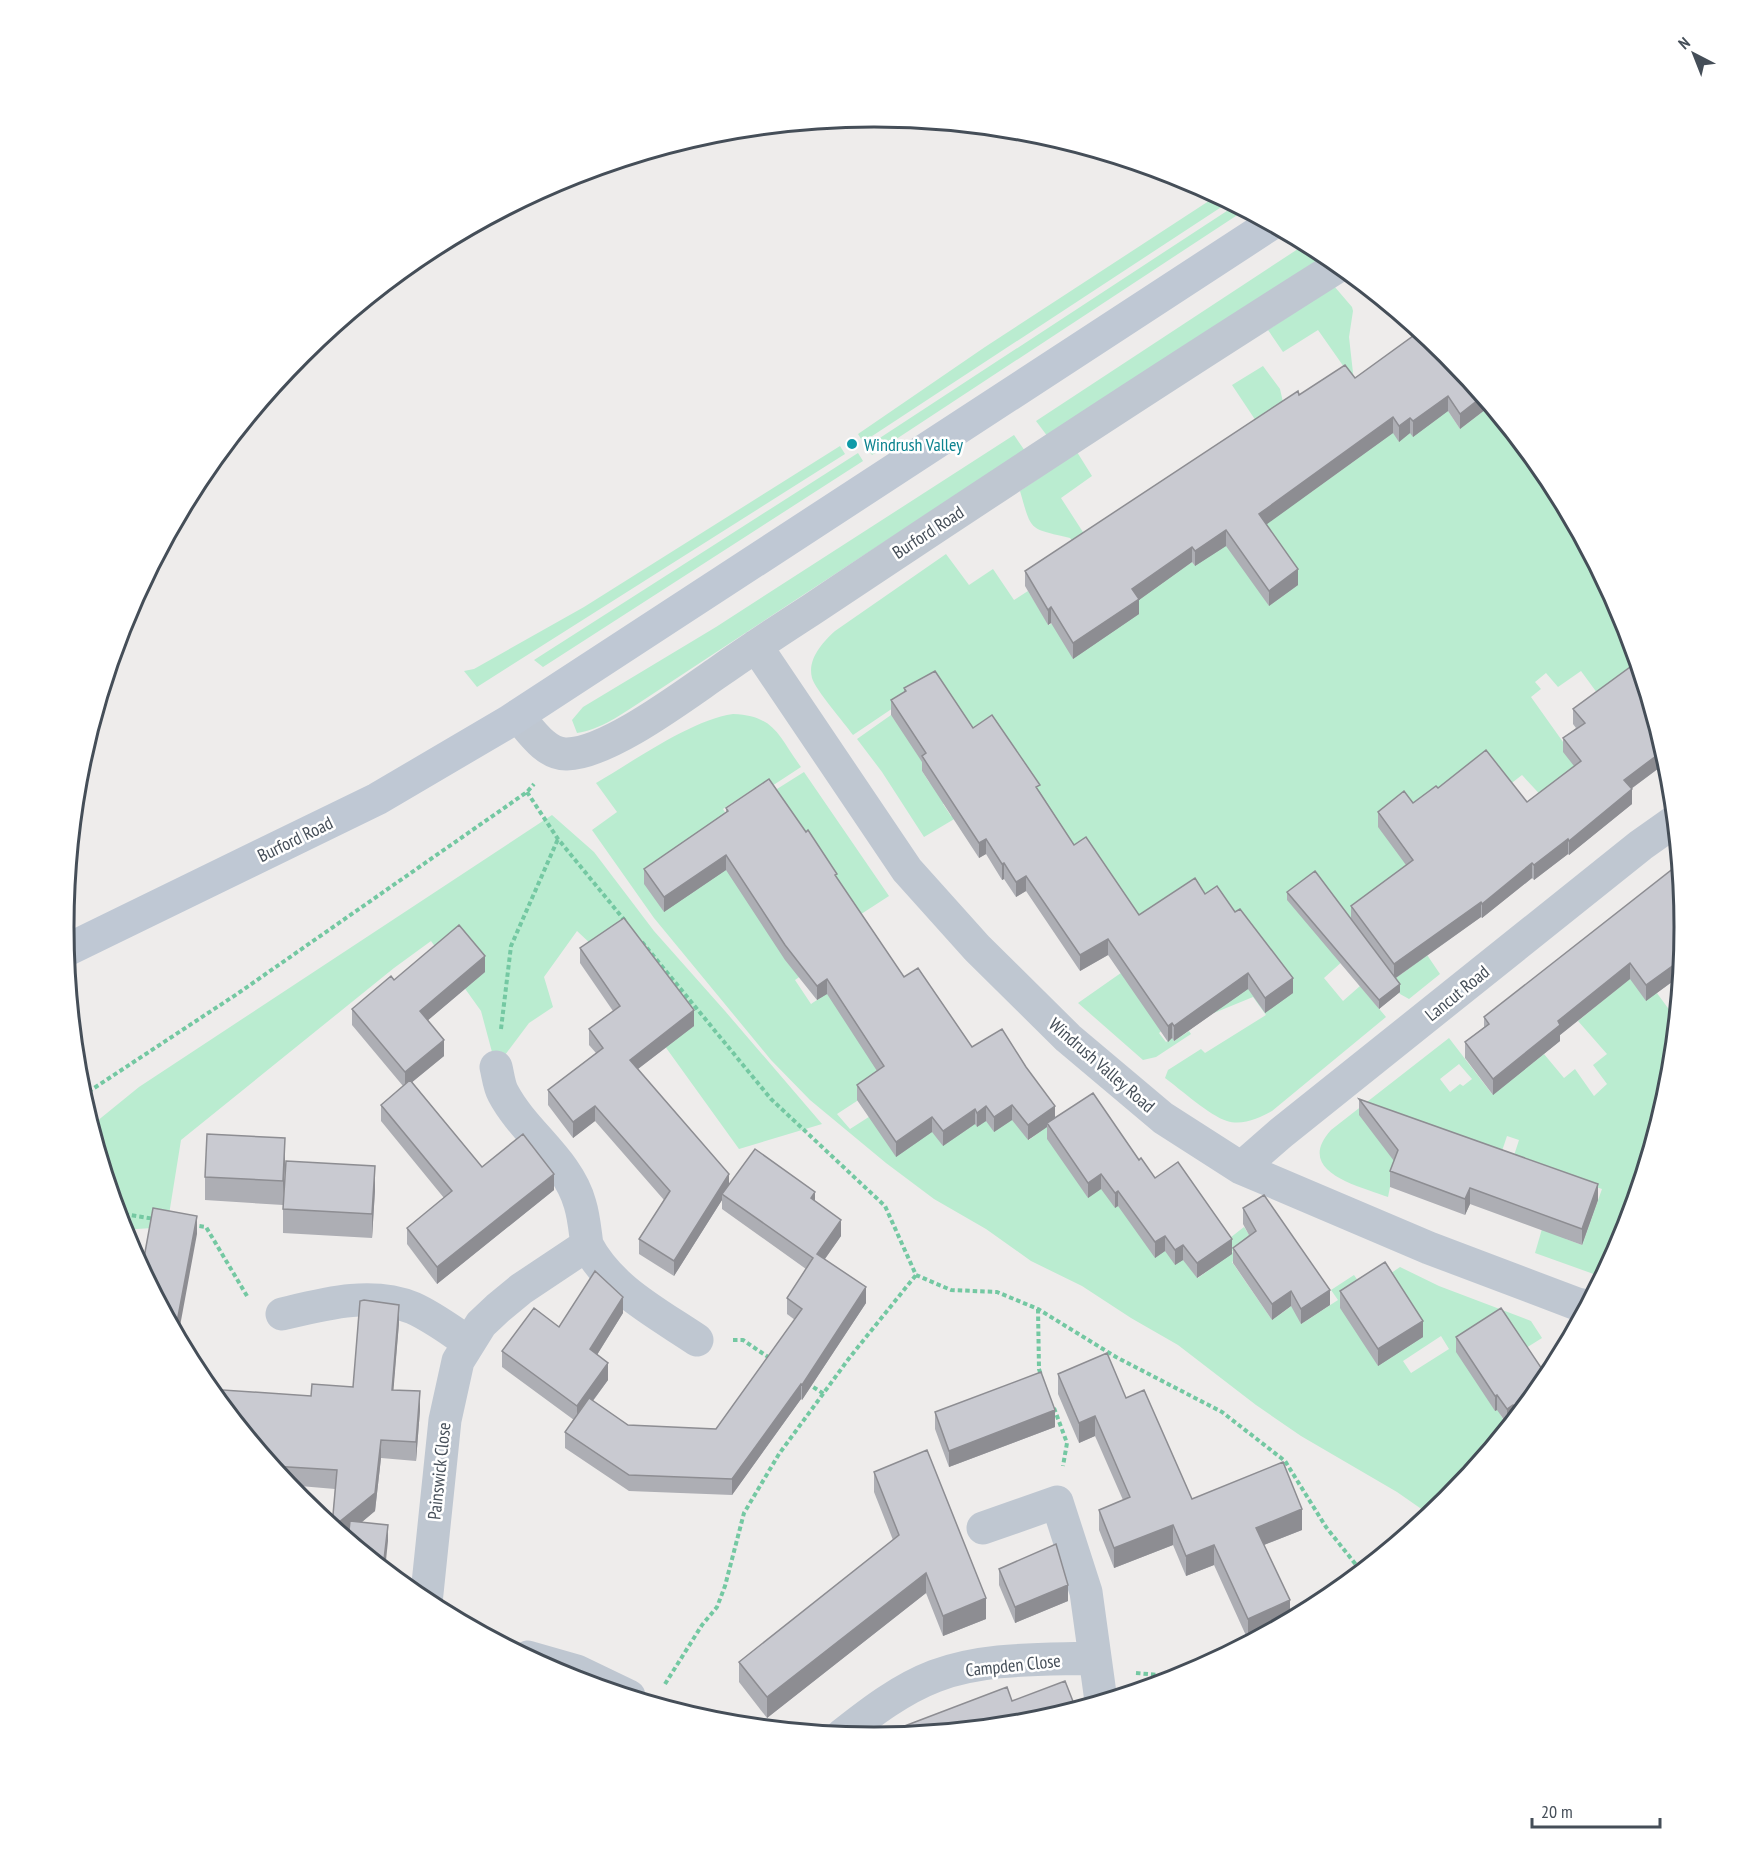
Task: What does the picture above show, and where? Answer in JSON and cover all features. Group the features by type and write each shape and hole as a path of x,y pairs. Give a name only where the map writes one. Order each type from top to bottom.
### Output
{"main road":[{"name":"Burford Road","path":"74,946 378,799 518,716 1263,228"}],"street":[{"name":"Burford Road","path":"560,754 576,753 596,747 619,736 937,526 1332,270"},
{"name":"Windrush Valley Road","path":"756,646 907,870 976,948 1068,1038 1163,1118 1241,1168 1429,1248 1579,1304"},
{"path":"518,716 538,740 560,754"},
{"name":"Lancut Road","path":"1241,1168 1281,1133 1641,845 1668,826"},
{"path":"496,1067 502,1092 558,1164 573,1188 580,1203 587,1245 595,1261 624,1290 697,1340"},
{"name":"Painswick Close","path":"427,1592 445,1420 458,1361 481,1324 513,1295 587,1245"},
{"path":"282,1314 342,1301 368,1300 393,1303 411,1307 428,1315 468,1342"},
{"path":"983,1528 1057,1502 1086,1592 1100,1694"},
{"name":"Campden Close","path":"853,1727 905,1690 936,1676 1004,1662 1095,1658"}],"path":[{"path":"91,1090 237,994 527,792 560,754"},
{"path":"527,792 558,839 631,929"},
{"path":"496,1067 511,946 558,839"},
{"path":"639,938 771,1099 885,1206 916,1275 951,1290 997,1292 1038,1309 1116,1358 1222,1412 1285,1461 1326,1527 1356,1565"},
{"path":"127,1215 162,1220"},
{"path":"184,1223 206,1227 248,1297 282,1314"},
{"path":"664,1685 702,1625 717,1607 725,1586 744,1513 779,1454 850,1356 916,1275"},
{"path":"1038,1309 1039,1369 1043,1380"},
{"path":"697,1340 743,1340 779,1364"},
{"path":"806,1382 824,1394"},
{"path":"1051,1401 1067,1443 1057,1502"}],"green space":[{"path":"1210,201 1222,206 863,442 858,434 985,347"},
{"path":"1229,210 1238,215 872,455 866,447"},
{"path":"1298,249 1320,261 1048,437 1036,421"},
{"path":"1334,286 1353,311 1349,337 1354,382 1351,377 1318,330 1283,352 1268,330"},
{"path":"1263,366 1280,389 1283,402 1262,430 1232,385"},
{"path":"1354,382 1448,411 1460,429 1485,410 1540,482 1592,573 1614,621 1642,702 1603,701 1581,671 1558,687 1546,673 1535,682 1541,689 1531,697 1568,749 1584,757 1547,802 1522,775 1406,865 1427,885 1324,978 1343,1001 1360,986 1386,1017 1272,1111 1239,1123 1227,1121 1212,1114 1165,1078 1168,1070 1201,1049 1205,1053 1266,1015 1253,997 1214,1013 1205,1000 1128,941 1023,876 1009,885 1004,878 970,745 914,685 893,699 896,706 853,735 814,683 811,671 814,658 821,646 835,631 946,554 969,585 993,569 1014,600 1028,591 1049,625 1120,586 1173,575 1192,562 1195,566 1175,496 1307,495 1387,437"},
{"path":"1014,435 1025,451 627,711 602,725 577,733 572,720 583,707 716,627"},
{"path":"840,446 845,454 477,687 464,671 474,669 584,607"},
{"path":"1077,452 1092,476 1061,498 1090,543 1079,550 1070,538 1034,527 1027,515 1020,491"},
{"path":"858,453 863,461 543,667 534,660"},
{"path":"733,714 759,719 767,723 781,737 801,767 758,795 753,789 723,809 821,962 795,980 811,1004 870,964 883,1084 837,1114 850,1129 886,1106 986,1121 1033,1107 1021,1130 1029,1140 1059,1117 1149,1185 1165,1251 1211,1240 1189,1267 1198,1278 1233,1252 1226,1241 1244,1227 1256,1245 1232,1262 1272,1320 1311,1292 1301,1324 1338,1300 1331,1290 1354,1275 1365,1291 1400,1267 1439,1286 1531,1321 1542,1338 1513,1356 1495,1411 1525,1392 1516,1403 1500,1414 1505,1419 1476,1455 1422,1510 1397,1492 1301,1436 1256,1405 1178,1345 1082,1286 1031,1261 986,1229 934,1199 886,1163 810,1100 771,1060 654,918 592,830 617,812 596,783 663,742 699,724","holes":["1441,1336 1449,1349 1411,1373 1403,1361"]},
{"path":"891,715 929,767 922,771 929,782 951,799 943,804 951,816 958,812 961,815 924,837 882,772 857,739"},
{"path":"804,772 889,896 855,918 769,794"},
{"path":"552,815 594,852 654,931 822,1124 739,1149 592,945 577,931 544,977 553,1007 529,1023 496,1067 481,1011 431,941 394,968 181,1140 167,1227 133,1229 116,1184 98,1120 139,1087"},
{"path":"1423,949 1440,974 1409,999 1400,994 1379,968 1394,979 1407,970 1403,964"},
{"path":"1128,968 1124,978 1166,1027 1159,1033 1166,1042 1172,1038 1174,1041 1189,1031 1191,1034 1156,1057 1143,1060 1078,1003"},
{"path":"1640,970 1670,1011 1668,1031 1647,1134 1614,1233 1595,1274 1535,1253 1544,1222 1570,1231 1566,1239 1582,1245 1602,1189 1526,1163 1512,1201 1475,1189 1485,1160 1410,1133 1388,1197 1335,1175 1325,1167 1320,1157 1321,1144 1331,1130 1449,1038 1492,1094 1544,1054 1564,1078 1575,1069 1594,1096 1607,1084 1593,1065 1607,1054 1578,1021","holes":["1459,1064 1472,1079 1463,1086 1460,1084 1450,1092 1440,1079","1507,1136 1519,1140 1508,1174 1496,1169"]}],"building":[{"path":"1413,336 1477,401 1460,414 1448,396 1413,421 1410,418 1399,426 1393,417 1259,514 1298,569 1269,591 1226,530 1195,551 1192,547 1132,589 1139,599 1073,643 1051,607 1048,610 1025,571 1298,391 1299,395 1345,365 1355,378"},
{"path":"1631,667 1656,756 1624,780 1632,789 1569,841 1568,839 1534,865 1532,863 1482,904 1481,902 1394,964 1351,906 1413,860 1378,812 1404,791 1413,803 1436,786 1438,788 1486,750 1527,802 1581,761 1563,738 1585,723 1573,709"},
{"path":"935,671 973,728 992,715 1040,785 1036,787 1074,845 1086,837 1139,915 1195,878 1205,894 1217,886 1235,912 1240,909 1293,978 1265,998 1248,973 1174,1026 1172,1023 1168,1026 1108,939 1080,955 1026,876 1016,882 986,839 979,843 922,756 926,753 891,700 906,691 904,688"},
{"path":"769,779 806,832 808,830 837,874 835,875 904,977 918,968 972,1047 1002,1029 1055,1106 1028,1125 1012,1105 994,1117 986,1106 977,1113 975,1109 943,1131 932,1117 896,1142 857,1085 884,1066 827,979 817,986 785,945 726,855 664,897 644,869 728,811 726,808"},
{"path":"1672,869 1673,965 1646,985 1630,963 1558,1021 1560,1025 1493,1079 1465,1042 1489,1024 1484,1017"},
{"path":"1315,871 1400,984 1379,1000 1287,892"},
{"path":"624,918 694,1010 630,1060 729,1174 674,1261 639,1239 670,1191 595,1106 573,1122 548,1090 603,1048 589,1029 620,1006 580,948"},
{"path":"459,925 485,956 420,1011 444,1040 405,1072 352,1009 391,976 394,980"},
{"path":"410,1080 482,1167 523,1134 554,1174 437,1267 407,1228 452,1191 381,1105"},
{"path":"1093,1093 1139,1160 1141,1158 1155,1178 1178,1162 1232,1239 1197,1263 1183,1245 1175,1250 1165,1236 1155,1242 1118,1191 1115,1193 1101,1174 1088,1183 1047,1123"},
{"path":"1359,1099 1598,1184 1582,1229 1470,1188 1465,1199 1390,1171 1398,1150"},
{"path":"207,1134 285,1138 283,1181 205,1177"},
{"path":"755,1149 815,1192 811,1198 841,1220 817,1254 866,1287 802,1385 732,1479 629,1475 565,1432 589,1398 628,1425 716,1429 802,1309 787,1298 813,1258 722,1194"},
{"path":"286,1161 375,1166 372,1214 283,1209"},
{"path":"1264,1195 1330,1290 1301,1309 1291,1291 1272,1304 1233,1248 1256,1231 1243,1208"},
{"path":"153,1208 197,1216 177,1320 156,1281 144,1256"},
{"path":"1385,1262 1423,1321 1378,1349 1340,1291"},
{"path":"595,1271 623,1297 590,1349 608,1363 577,1406 502,1351 534,1308 559,1327"},
{"path":"360,1301 399,1305 392,1390 420,1391 416,1442 381,1440 375,1493 339,1522 333,1517 337,1470 283,1467 221,1390 311,1396 312,1384 353,1387"},
{"path":"1501,1308 1542,1369 1514,1407 1513,1405 1507,1409 1497,1395 1495,1396 1456,1337"},
{"path":"1107,1353 1126,1398 1144,1390 1192,1499 1283,1462 1302,1509 1256,1528 1290,1600 1248,1619 1214,1545 1186,1556 1173,1525 1114,1548 1099,1510 1130,1497 1095,1416 1079,1423 1058,1374"},
{"path":"1041,1372 1055,1410 949,1451 935,1412"},
{"path":"927,1450 986,1598 943,1616 926,1573 767,1697 739,1662 899,1535 874,1472"},
{"path":"350,1521 388,1525 384,1560 349,1531"},
{"path":"1056,1544 1068,1585 1015,1607 999,1569"},
{"path":"1065,1681 1073,1702 978,1721 903,1726 1007,1687 1012,1701"}],"place":[{"name":"Windrush Valley","path":"852,444"}]}
